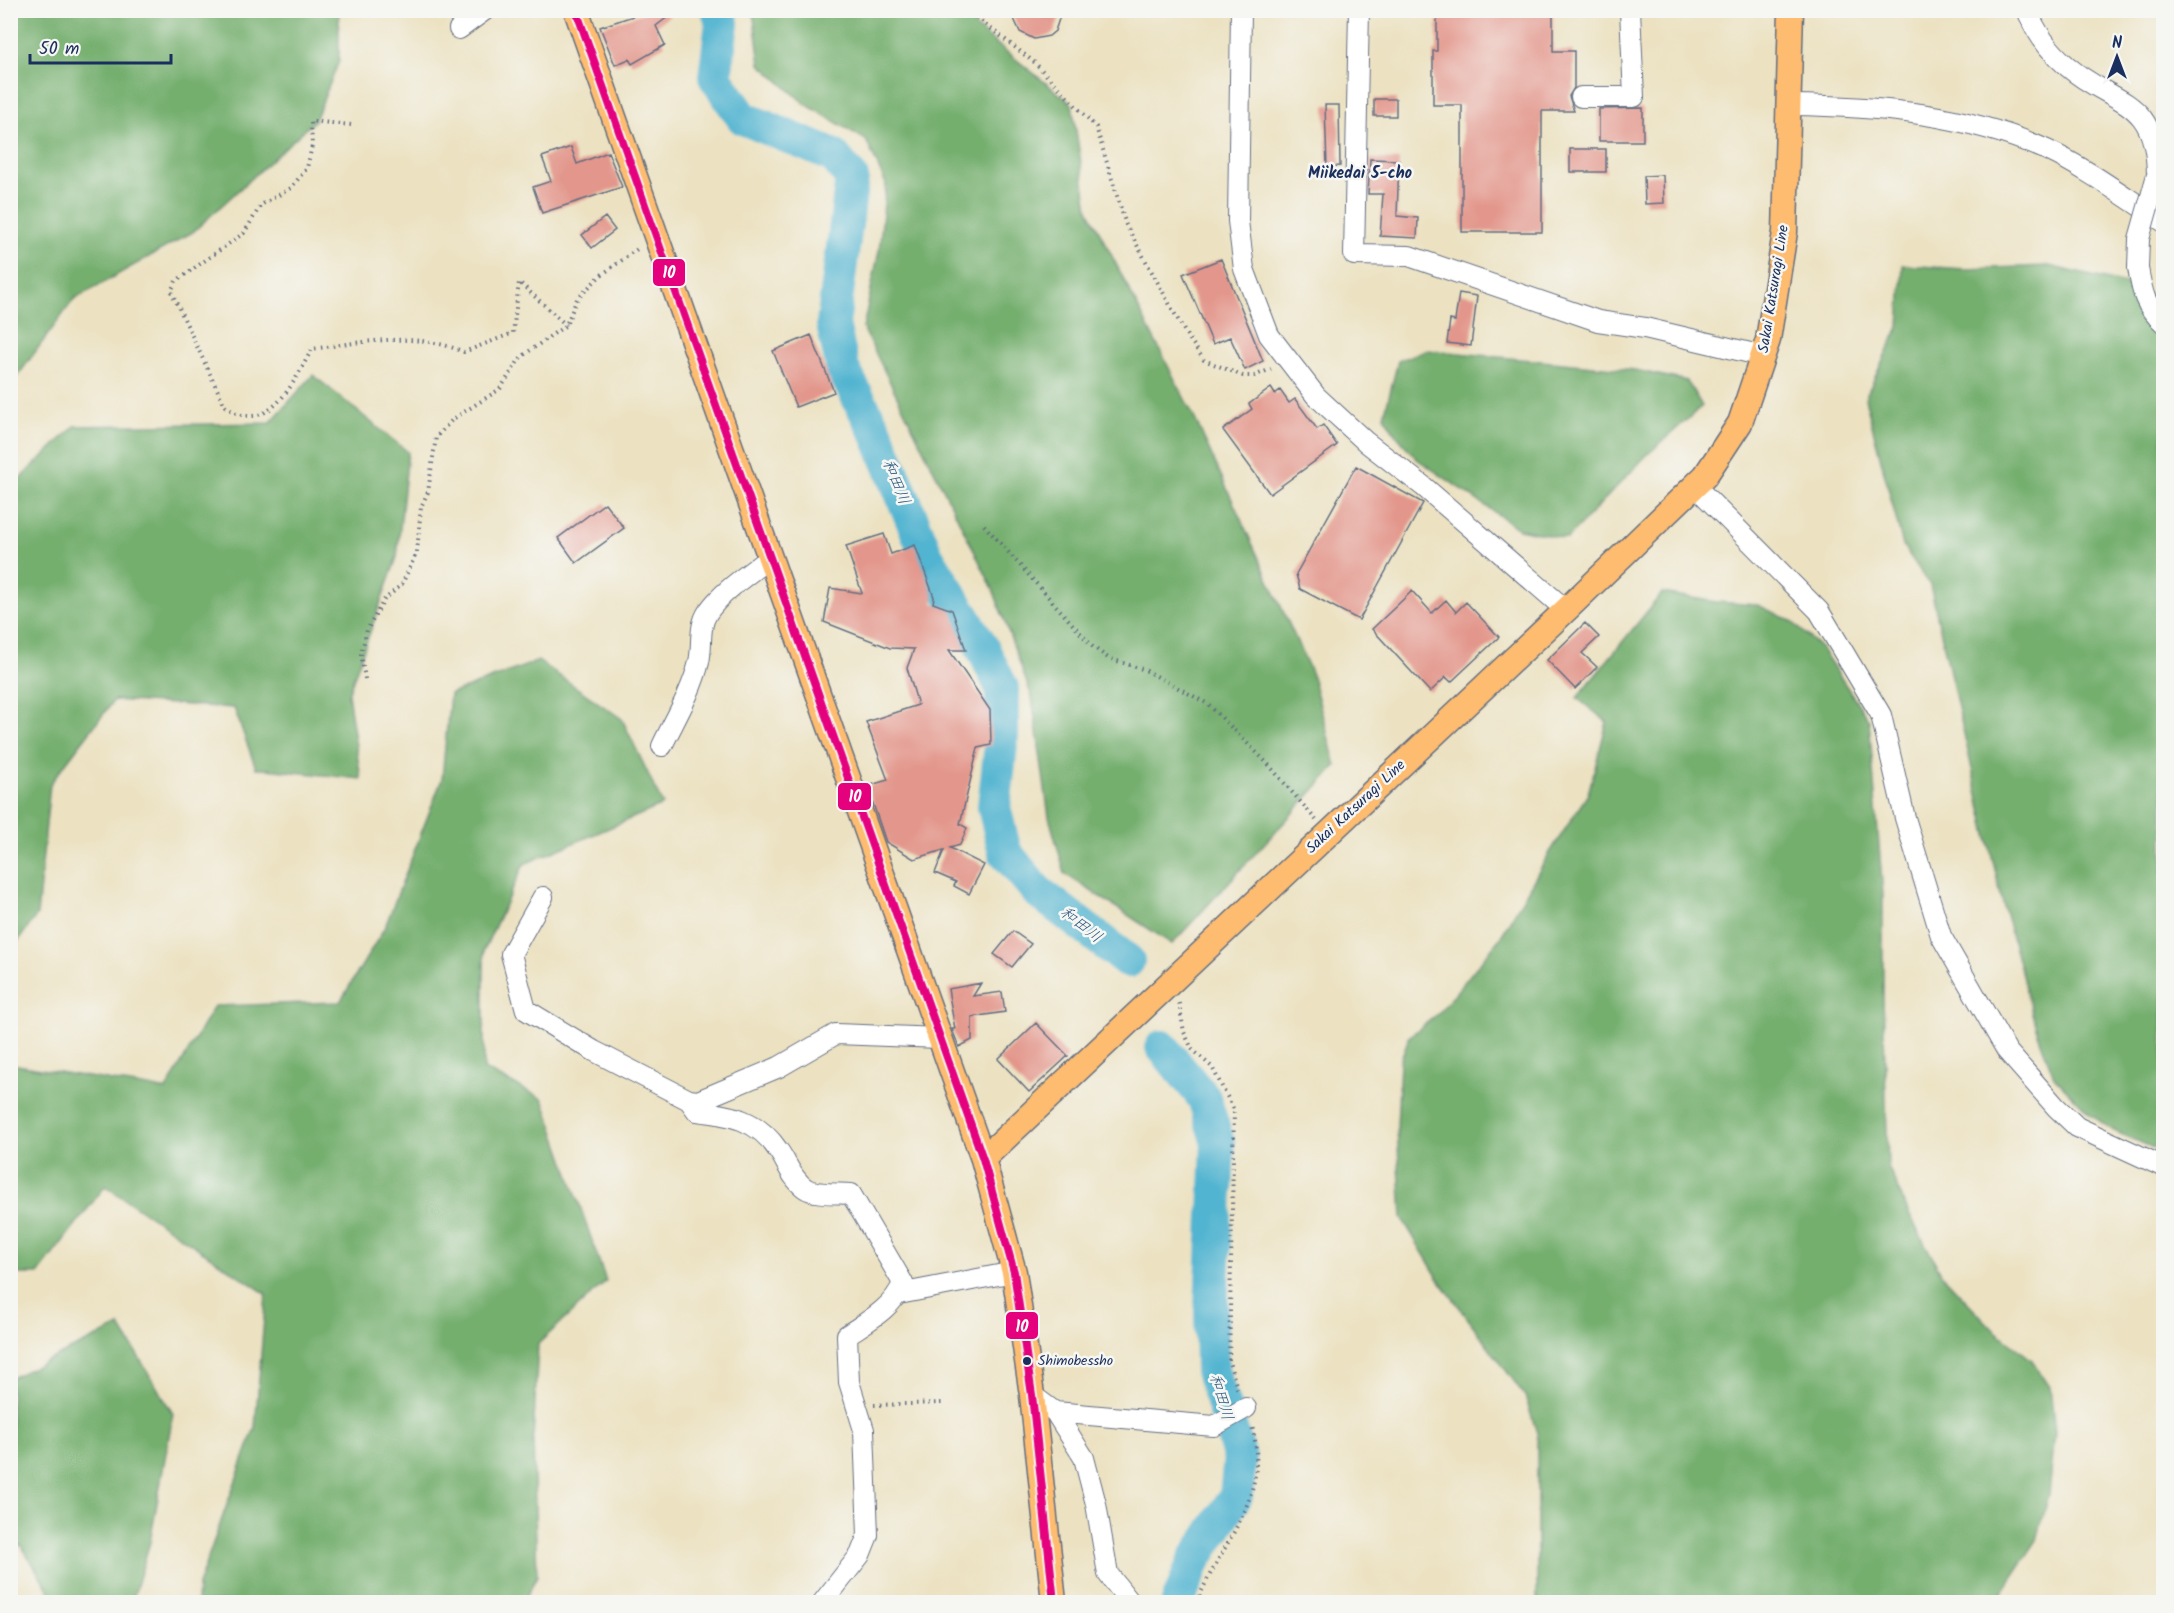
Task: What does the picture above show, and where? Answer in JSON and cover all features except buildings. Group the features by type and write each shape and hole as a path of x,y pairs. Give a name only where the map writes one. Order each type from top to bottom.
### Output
{"main road":[{"path":"576,10 983,1159 1014,1272 1032,1395 1054,1602"},
{"name":"Sakai Katsuragi Line","path":"983,1159 1566,610 1705,476 1740,423 1768,340 1785,232 1791,10"}],"street":[{"path":"459,29 485,10"},
{"path":"1359,10 1354,255 1409,256 1598,321 1645,328 1763,357"},
{"path":"1581,97 1634,97 1630,10"},
{"path":"2028,10 2037,34 2068,67 2132,105 2149,131 2156,152 2157,175 2139,239 2138,268 2142,295 2150,312 2163,323"},
{"path":"1239,14 1238,221 1244,269 1269,335 1316,396 1366,442 1423,486 1566,610"},
{"path":"1789,105 1864,108 1938,116 1993,129 2048,151 2075,165 2163,222"},
{"path":"1695,486 1819,611 1881,715 1905,818 1941,936 2007,1051 2056,1107 2078,1127 2163,1167"},
{"path":"662,746 694,680 700,660 702,623 708,612 723,595 770,557"},
{"path":"543,897 511,954 526,1010 594,1051 689,1100 698,1101 779,1067 836,1034 940,1038"},
{"path":"689,1100 697,1111 729,1114 758,1129 778,1150 790,1173 806,1189 851,1194 903,1282 899,1294 882,1312 847,1335 849,1382 864,1430 868,1535 860,1555 823,1602"},
{"path":"899,1294 1014,1272"},
{"path":"1032,1395 1055,1412 1084,1458 1096,1504 1108,1574 1130,1602"},
{"path":"1055,1412 1214,1426 1246,1408"}],"path":[{"path":"967,10 1034,62 1096,127 1126,225 1186,334 1204,360 1231,372 1254,376 1269,370 1285,356"},
{"path":"351,125 311,121 312,146 307,168 291,188 261,205 244,233 176,281 171,291 225,406 236,414 249,416 275,407 290,389 312,349 389,338 452,347 464,352 513,333 519,282 566,325"},
{"path":"365,679 362,654 367,630 384,600 402,584 417,552 422,507 428,492 436,437 453,419 500,389 521,357 566,325 577,299 600,276 656,235"},
{"path":"984,525 1092,646 1108,658 1145,670 1208,704 1268,764 1328,834"},
{"path":"1175,978 1184,1032 1192,1049 1212,1067 1234,1110 1229,1362 1232,1379 1246,1408 1257,1444 1254,1490 1243,1517 1205,1581 1197,1602"},
{"path":"857,1407 942,1403"}],"green space":[{"path":"11,10 338,10 339,61 315,120 193,232 74,299 11,385"},
{"path":"753,11 968,11 963,17 1072,104 1088,209 1196,421 1311,672 1336,766 1172,944 1065,874 1049,817 1032,697 993,589 863,328 879,251 886,184 866,140 805,104 760,64"},
{"path":"1903,265 1965,269 2049,266 2130,285 2163,304 2163,1152 2114,1131 2091,1115 2054,1077 2036,1028 2001,896 1930,585 1903,546 1865,398 1899,327"},
{"path":"1427,350 1635,370 1687,381 1702,406 1647,455 1567,539 1519,529 1417,459 1396,435 1384,416 1398,361"},
{"path":"313,375 408,452 397,557 348,694 361,779 256,768 234,708 114,700 50,784 37,915 11,951 11,487 75,426 270,423"},
{"path":"1662,593 1716,602 1758,605 1791,621 1821,648 1869,720 1883,895 1883,997 1888,1166 1909,1214 1942,1275 1993,1329 2032,1360 2050,1387 2055,1432 2049,1495 2037,1540 1996,1602 1537,1602 1537,1433 1525,1396 1438,1278 1402,1218 1397,1128 1400,1062 1409,1037 1439,1013 1500,938 1549,854 1588,794 1607,722 1577,698"},
{"path":"538,661 622,719 663,805 524,864 484,950 484,1069 543,1099 606,1281 538,1344 533,1440 537,1576 524,1602 197,1602 198,1585 255,1427 266,1294 105,1186 38,1274 11,1274 11,1064 166,1090 214,1006 340,1002 385,927 442,779 450,694"},
{"path":"120,1326 173,1414 150,1542 132,1602 56,1602 21,1545 11,1548 11,1378"}],"waterway":[{"name":"和田川","path":"718,10 722,23 715,77 743,118 834,156 852,178 833,324 843,369 876,432 927,556 981,645 1002,688 1002,736 994,807 1005,852 1037,891 1128,961"},
{"name":"和田川","path":"1162,1047 1204,1098 1218,1143 1211,1310 1212,1370 1240,1458 1236,1496 1195,1559 1178,1602"}],"transit line":[{"name":"10","path":"576,10 983,1159 1014,1272 1032,1395 1054,1602"}],"place":[{"name":"Shimobessho","path":"1027,1361"}],"district":[{"name":"Miikedai 5-cho","path":"1360,173"}]}
